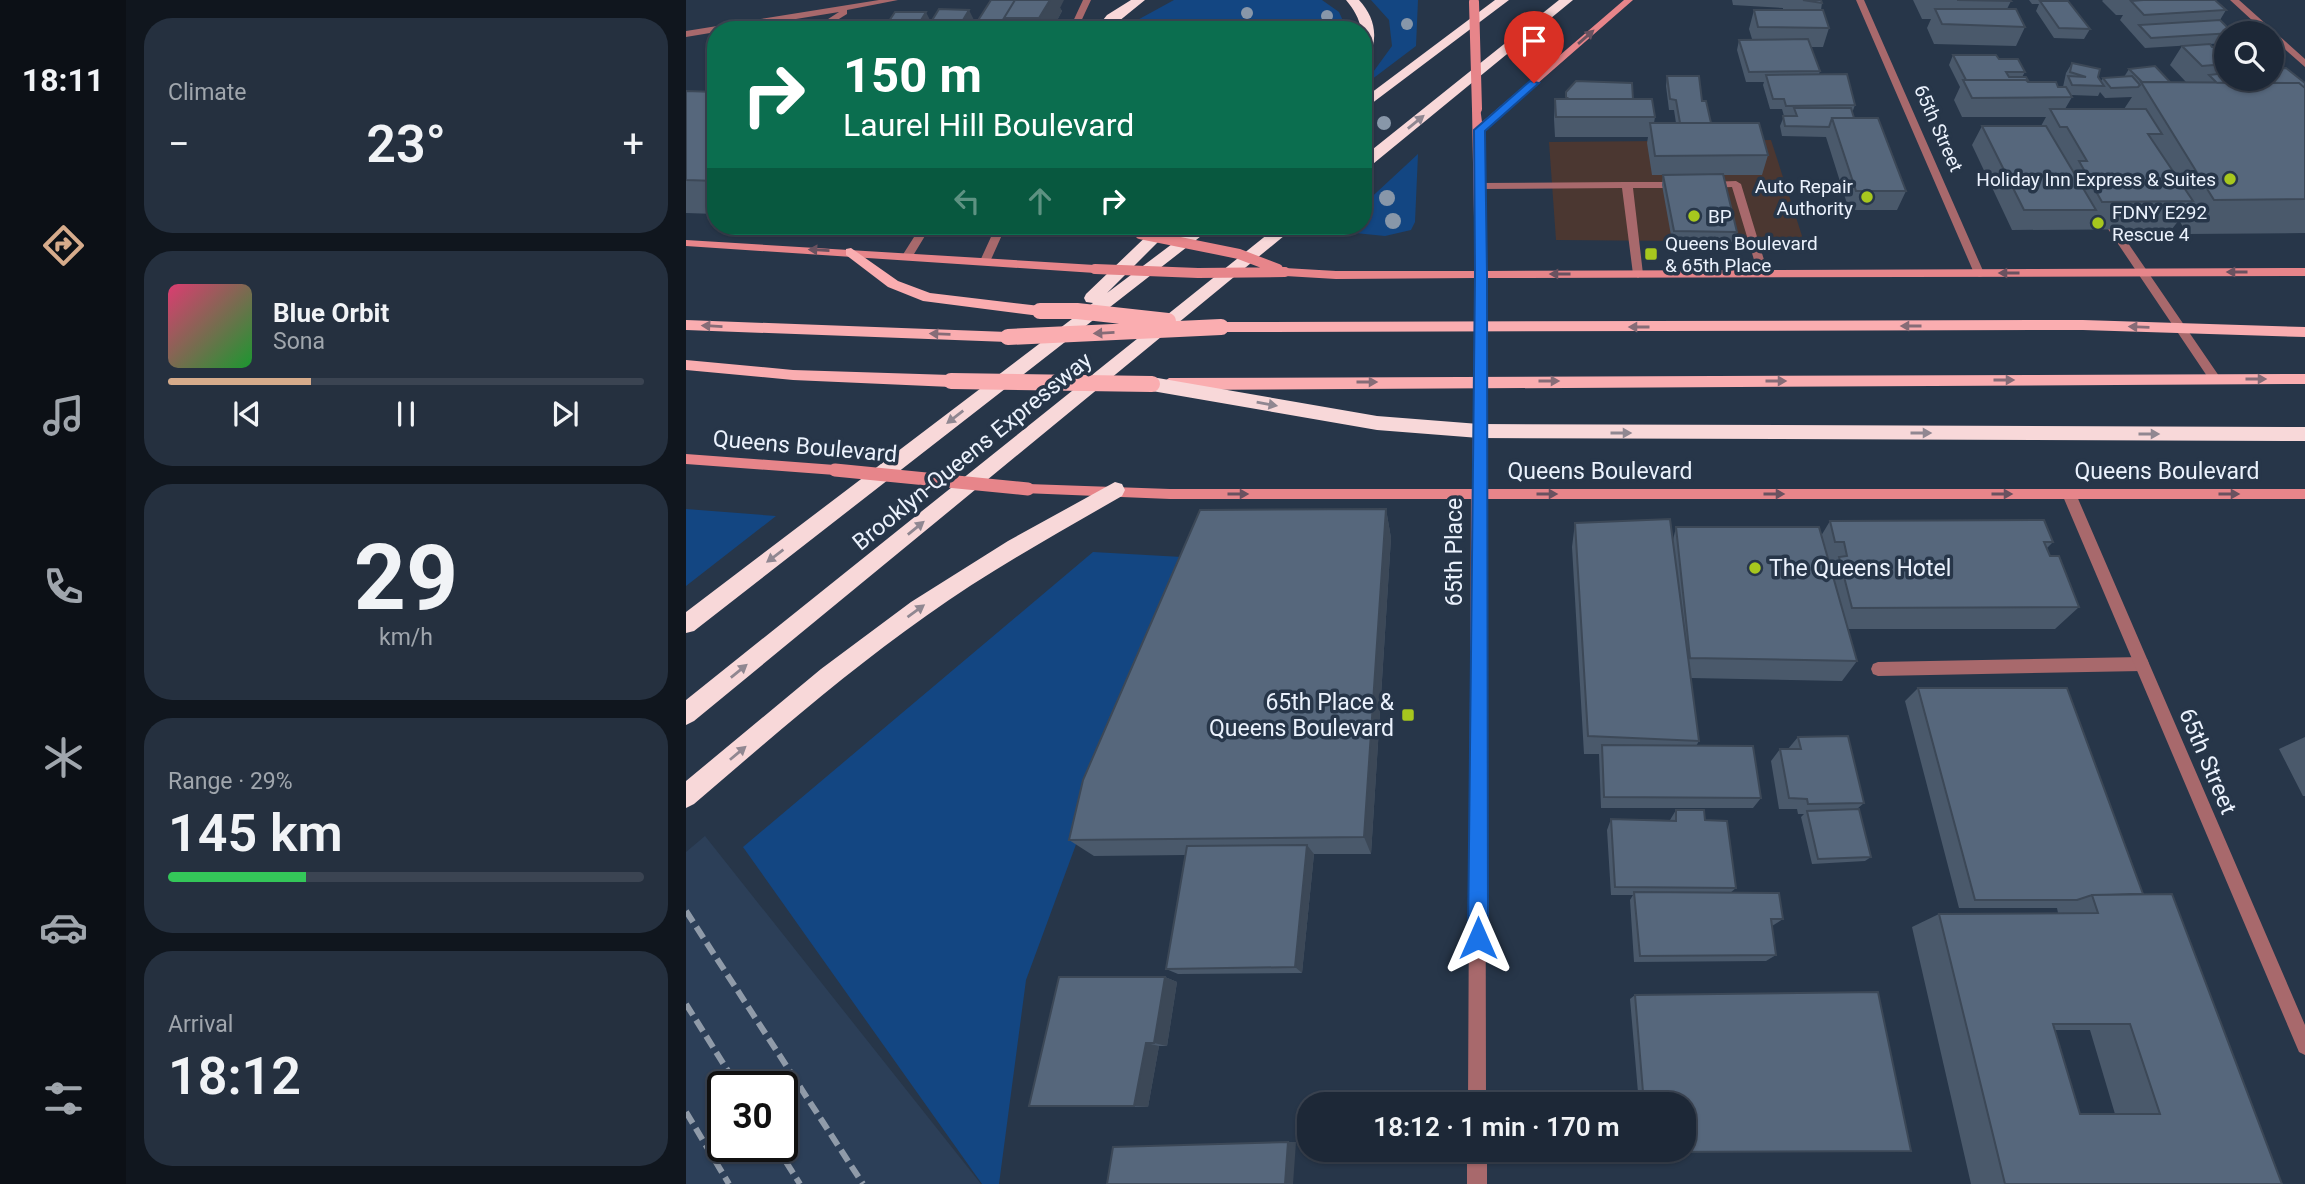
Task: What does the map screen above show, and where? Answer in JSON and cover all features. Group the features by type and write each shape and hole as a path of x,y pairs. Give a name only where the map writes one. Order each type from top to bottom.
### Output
{"highway":[{"path":"1109,21 1139,0"},
{"path":"1352,0 1366,21"},
{"path":"1372,99 1503,0"},
{"path":"1372,158 1567,0"},
{"path":"1028,360 1157,235"},
{"name":"Brooklyn-Queens Expressway","path":"686,624 1194,235"},
{"name":"Brooklyn-Queens Expressway","path":"686,714 1277,235"},
{"path":"1152,384 1377,423 1479,431 2305,434"},
{"path":"686,796 816,687 916,611 1030,536 1115,490"}],"main road":[{"path":"851,252 878,274 907,291 928,298 1221,327"},
{"path":"686,325 1008,337 1221,327 2083,325 2305,332"},
{"path":"686,365 793,375 1152,384 2305,379"}],"street":[{"path":"766,21 894,0"},
{"path":"1077,21 1087,0"},
{"path":"1479,130 1629,0"},
{"name":"65th Street","path":"1860,0 1979,273"},
{"path":"2234,0 2257,21"},
{"name":"65th Place","path":"1474,1 1481,274 1477,1092"},
{"path":"829,21 852,7"},
{"path":"686,34 707,31"},
{"path":"2284,45 2305,64"},
{"path":"686,107 707,95"},
{"path":"1480,186 1736,184 1763,273"},
{"path":"1627,185 1637,274"},
{"path":"2113,229 2215,379"},
{"path":"907,256 920,235"},
{"path":"985,261 997,235"},
{"path":"1145,235 1239,254 1285,272"},
{"path":"686,243 1198,273 1285,272 1336,275 2305,272"},
{"name":"Queens Boulevard","path":"686,459 1028,489 1170,494 2305,494"},
{"name":"65th Street","path":"2069,494 2305,1046"},
{"path":"1878,669 2142,664"},
{"path":"1477,1162 1477,1184"}],"shaded area":[{"path":"1174,0 1322,0 1339,12 1343,21 1136,21"},
{"path":"1371,0 1418,0 1416,46 1372,79 1372,74 1392,46 1389,20"},
{"path":"1771,140 1804,242 1556,240 1549,142"},
{"path":"1418,154 1415,222 1411,230 1385,236 1372,235 1372,197"},
{"path":"686,509 776,516 686,586"},
{"path":"1093,552 1182,557 1026,980 999,1184 982,1184 743,847"},
{"path":"705,836 981,1184 686,1184 686,852"}],"building":[{"path":"991,0 1015,0 1004,18 1005,21 978,21"},
{"path":"1015,0 1050,0 1039,18 1004,18"},
{"path":"2215,0 2226,10 2144,15 2131,1"},
{"path":"2040,1 2068,1 2090,29 2059,28"},
{"path":"939,9 969,10 962,21 932,21"},
{"path":"1935,9 2016,9 2025,27 1942,24"},
{"path":"1754,10 1823,10 1829,28 1758,27"},
{"path":"895,12 926,12 920,21 889,21"},
{"path":"2220,20 2221,21 2214,21 2214,34 2151,38 2139,25"},
{"path":"1808,39 1820,71 1749,72 1739,40"},
{"path":"2210,44 2214,47 2214,65 2202,66 2182,46"},
{"path":"1953,55 1996,55 1999,59 2018,59 2025,72 2006,72 2009,77 2026,77 2029,82 1966,80"},
{"path":"2072,63 2100,69 2098,77 2104,86 2072,85 2068,76 2086,77 2070,72"},
{"path":"2155,66 2170,82 2142,82 2129,69"},
{"path":"2284,68 2305,83 2305,88 2299,83 2284,83"},
{"path":"1847,74 1855,105 1786,106 1784,99 1773,99 1766,75"},
{"path":"1667,76 1699,76 1702,101 1706,101 1711,123 1680,123 1676,100 1670,99"},
{"path":"2132,76 2140,85 2138,87 2111,88 2103,78"},
{"path":"1963,80 2056,82 2058,87 2066,87 2072,97 1972,98"},
{"path":"1576,81 1632,83 1633,99 1569,99 1566,92"},
{"path":"2141,82 2214,82 2214,91 2284,91 2284,83 2299,83 2305,88 2305,199 2214,200"},
{"path":"686,91 707,92 707,181 686,180"},
{"path":"1555,99 1652,99 1655,117 1556,117"},
{"path":"1794,108 1851,108 1854,118 1832,118 1829,127 1785,126 1783,116 1797,116"},
{"path":"2050,109 2146,109 2162,134 2148,134 2193,201 2102,202 2079,161 2087,161 2067,127 2060,127"},
{"path":"1832,118 1878,118 1906,191 1856,191"},
{"path":"1650,123 1759,123 1768,155 1655,156"},
{"path":"1982,126 2046,126 2096,210 2024,210"},
{"path":"1723,174 1737,232 1674,231 1663,175"},
{"path":"1386,509 1364,837 1069,840 1083,780 1200,510"},
{"path":"1670,519 1699,741 1588,736 1575,523"},
{"path":"2044,520 2053,542 2044,542 2050,556 2059,556 2079,607 1852,608 1839,557 1847,556 1844,542 1835,542 1830,521"},
{"path":"1676,527 1819,527 1857,661 1690,658"},
{"path":"1918,688 2067,688 2143,894 2092,895 2077,900 1975,900"},
{"path":"1848,736 1864,803 1808,804 1807,799 1789,798 1780,749 1801,749 1798,737"},
{"path":"1602,745 1753,746 1761,798 1604,797"},
{"path":"1859,809 1871,857 1818,859 1807,811"},
{"path":"1676,810 1704,810 1705,820 1727,821 1736,888 1615,887 1611,819 1676,821"},
{"path":"1307,845 1295,967 1166,969 1187,846"},
{"path":"1634,892 1779,893 1783,919 1771,919 1776,955 1640,956"},
{"path":"2172,894 2282,1184 2005,1184 1939,914 2098,913 2092,895","holes":["2053,1024 2130,1024 2160,1114 2080,1114"]},
{"path":"1059,977 1165,977 1154,1043 1146,1043 1134,1106 1029,1106"},
{"path":"1878,992 1911,1151 1696,1152 1696,1092 1643,1092 1635,995"},
{"path":"1288,1142 1285,1184 1107,1184 1113,1147"}],"railway":[{"path":"686,911 863,1184"},
{"path":"686,1004 728,1071"},
{"path":"686,1112 729,1184"},
{"path":"786,1162 800,1184"}],"place":[{"name":"Holiday Inn Express & Suites","path":"2230,179"},
{"name":"Auto Repair Authority","path":"1867,197"},
{"name":"BP","path":"1694,216"},
{"name":"FDNY E292 Rescue 4","path":"2098,223"},
{"name":"Queens Boulevard & 65th Place","path":"1651,254"},
{"name":"The Queens Hotel","path":"1755,568"},
{"name":"65th Place & Queens Boulevard","path":"1408,715"}],"route":[{"path":"1478,938 1481,274 1479,130 1534,83"}]}
